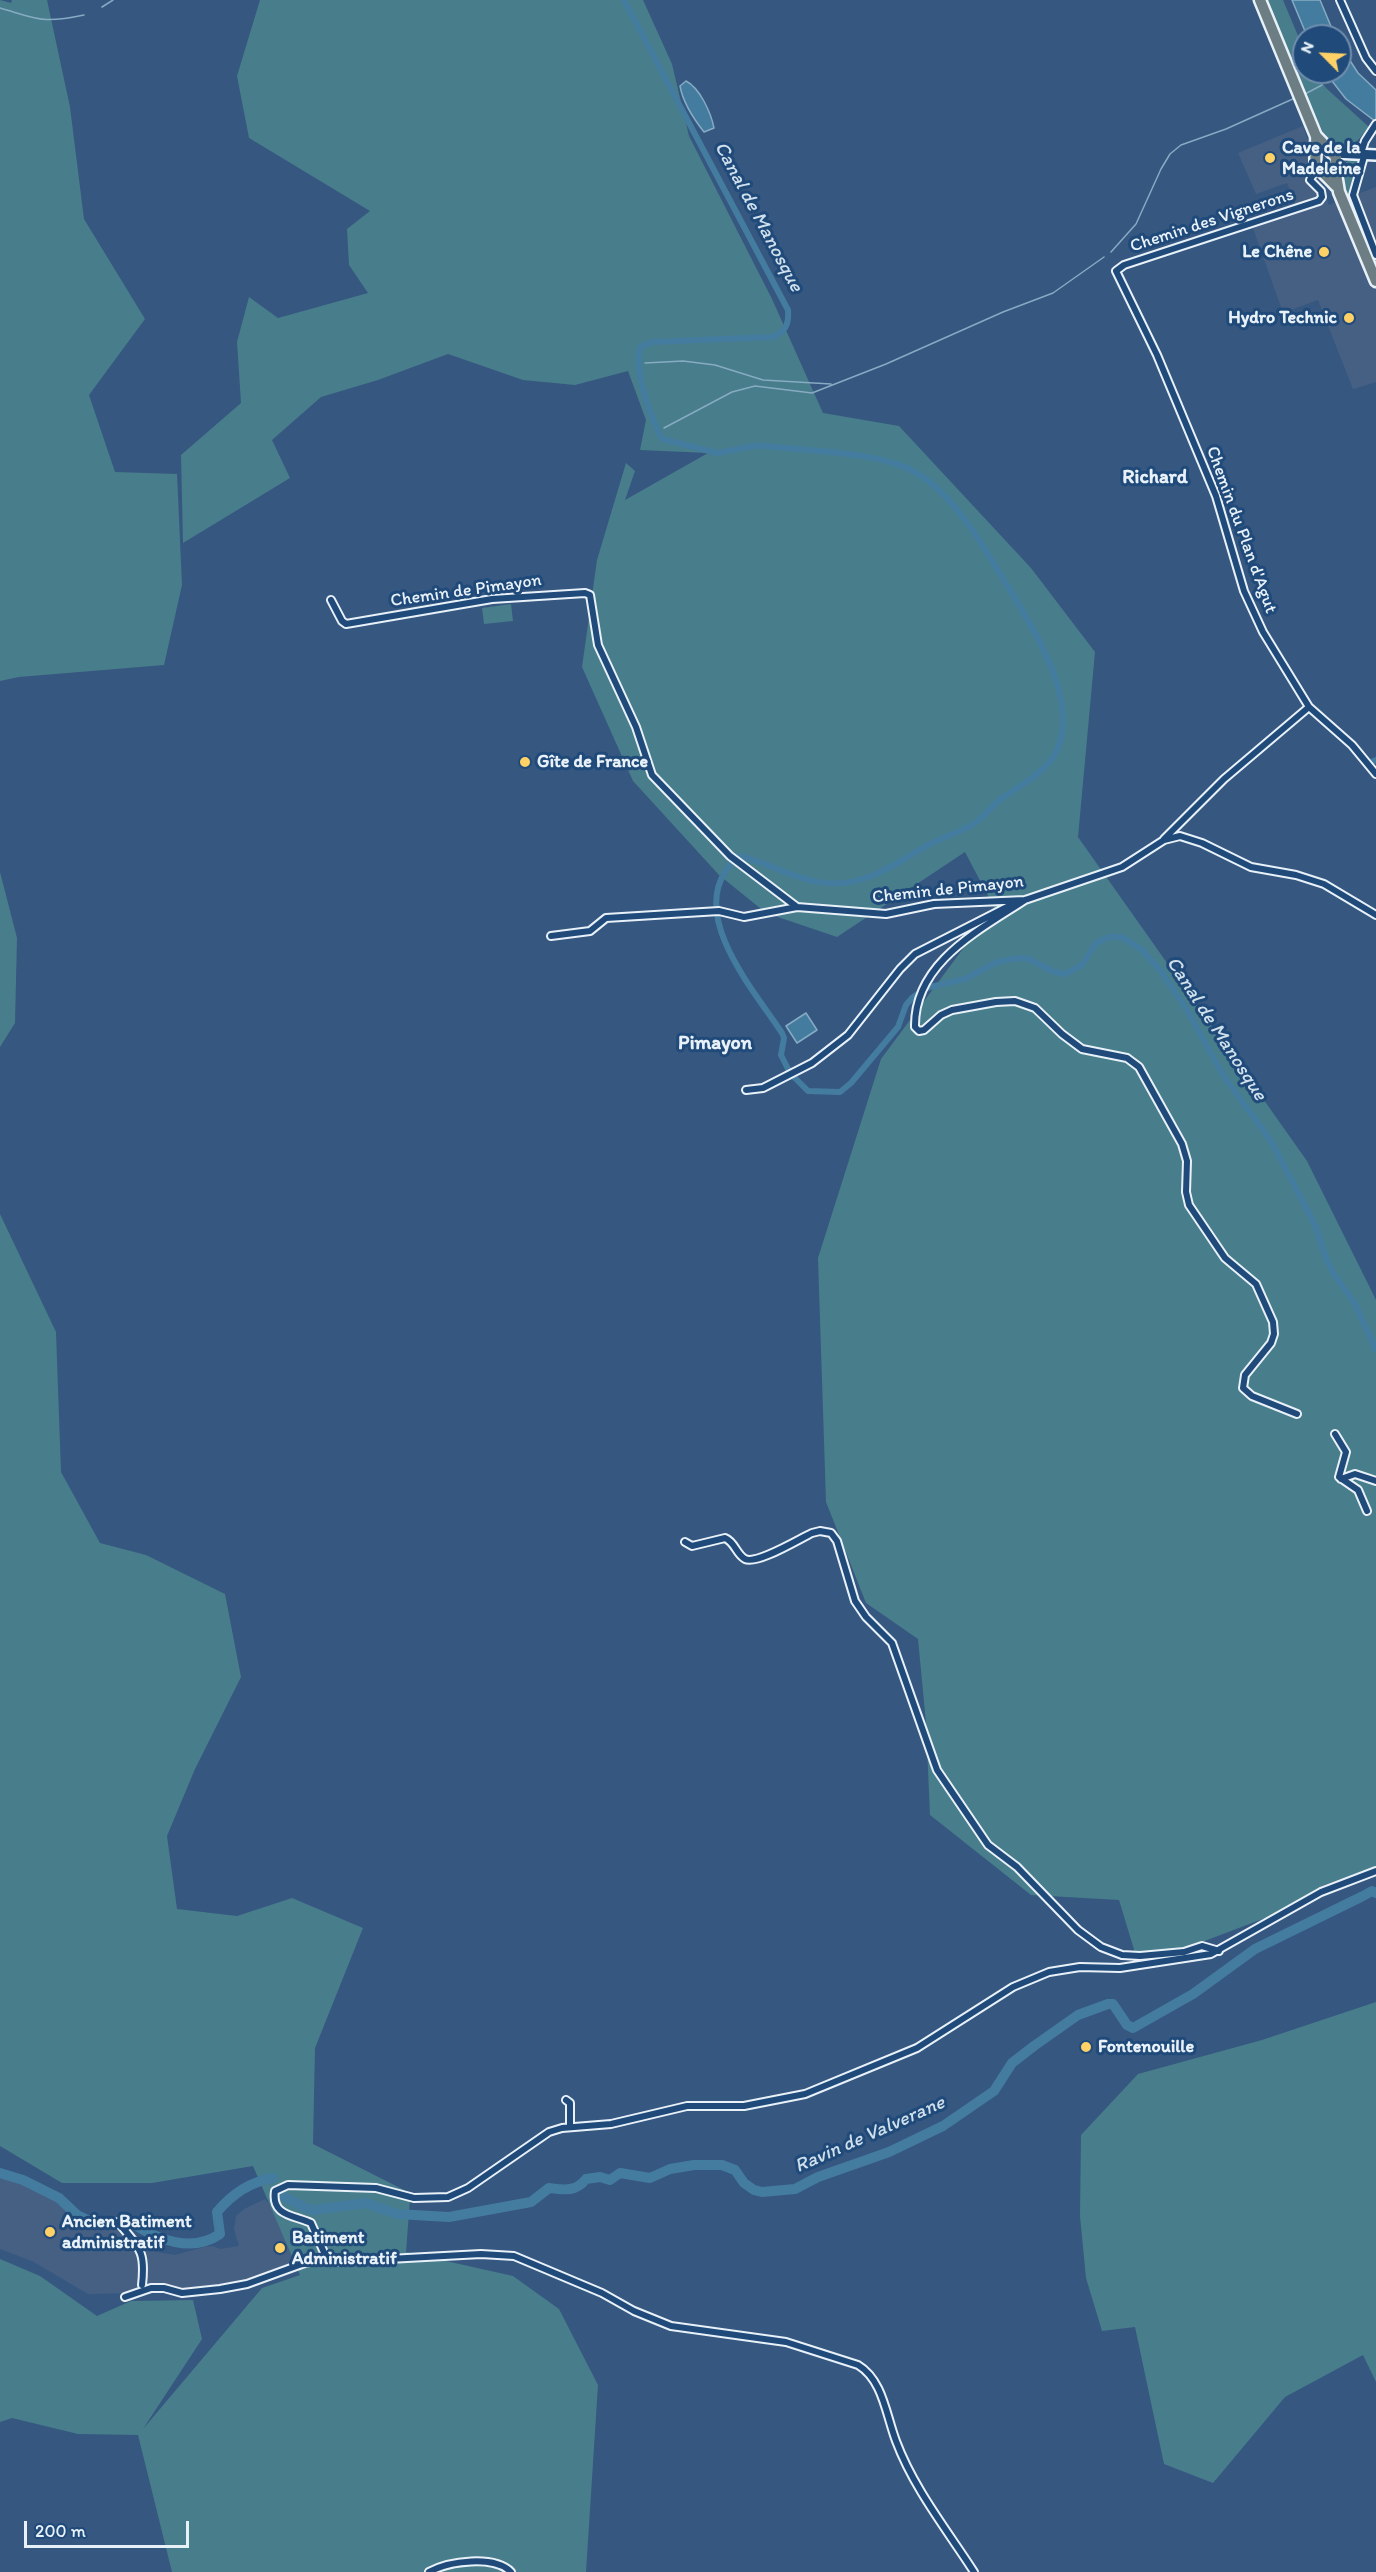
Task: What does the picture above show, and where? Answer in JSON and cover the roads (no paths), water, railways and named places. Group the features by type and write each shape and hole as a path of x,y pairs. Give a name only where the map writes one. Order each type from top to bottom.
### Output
{"main road":[{"path":"1260,0 1316,136 1325,164 1376,281"},
{"path":"1325,164 1359,153 1376,154"}],"street":[{"path":"1340,0 1366,58 1376,71"},
{"path":"1374,126 1359,153 1353,195 1376,255"},
{"name":"Chemin des Vignerons","path":"1116,271 1124,265 1319,201 1322,196 1321,191 1311,183 1325,164"},
{"name":"Chemin du Plan d'Agut","path":"1116,271 1157,355 1219,503 1244,591 1263,632 1309,707 1352,746 1376,774"},
{"name":"Chemin de Pimayon","path":"331,600 342,621 349,624 492,599 585,593 590,595 598,645 636,728 652,775 733,859 796,907 886,914 934,904 1025,900 1122,867 1164,840 1217,785 1309,707"},
{"path":"1164,840 1183,836 1239,862 1309,878 1330,887 1376,915"},
{"path":"1025,900 964,940 932,972 923,986 914,1025 919,1031 924,1030 940,1015 952,1010 1015,1001 1035,1008 1062,1034 1082,1049 1127,1058 1139,1067 1182,1144 1187,1161 1186,1191 1189,1205 1225,1258 1256,1284 1273,1322 1274,1334 1271,1343 1244,1377 1243,1388 1251,1396 1298,1414"},
{"path":"746,1090 760,1089 780,1080 812,1063 842,1040 856,1026 900,969 921,950 1025,900"},
{"path":"553,936 590,931 606,918 716,912 744,917 796,907"},
{"path":"1335,1434 1346,1452 1340,1479"},
{"path":"1340,1479 1353,1474 1376,1481"},
{"path":"1340,1479 1359,1490 1367,1511"},
{"path":"685,1542 692,1546 725,1538 734,1544 743,1558 751,1560 765,1556 812,1533 820,1531 831,1533 837,1541 855,1601 866,1617 892,1643 937,1770 988,1845 1017,1867 1078,1930 1101,1947 1122,1955 1140,1956 1184,1952 1202,1946 1218,1951"},
{"path":"327,2258 312,2224 281,2212 274,2200 275,2191 288,2185 376,2188 414,2198 448,2197 468,2188 549,2132 570,2127 611,2124 687,2106 744,2106 806,2094 917,2048 1013,1987 1049,1972 1080,1967 1112,1969 1193,1959 1218,1951 1321,1892 1376,1871"},
{"path":"566,2100 570,2103 570,2127"},
{"path":"118,2222 142,2253 144,2264 142,2285"},
{"path":"125,2297 151,2288 167,2288 182,2293 247,2284 302,2264 327,2258 342,2263 475,2254 513,2256 602,2293 633,2311 671,2326 786,2342 858,2365 868,2371 877,2383 897,2443 917,2486 974,2572"},
{"path":"429,2572 450,2565 486,2561 502,2564 511,2572"}],"waterway":[{"path":"102,7 113,0"},
{"name":"Canal de Manosque","path":"624,0 788,310 786,326 773,337 652,342 640,347 641,382 662,439 717,453 754,446 839,453 894,463 923,477 950,501 984,547 1046,654 1060,697 1063,719 1061,739 1057,750 1044,768 998,801 975,823 930,844 889,868 856,881 830,883 804,879 740,856 731,862 717,892 717,913 722,934 744,978 782,1033 784,1038 781,1055 790,1073"},
{"path":"0,8 49,20 84,15"},
{"path":"1305,94 1322,85"},
{"path":"1111,252 1136,224 1170,154 1181,145 1226,129 1295,98"},
{"path":"664,428 732,392 755,386 812,393 1053,293 1104,257"},
{"path":"645,363 683,361 715,365 763,380 831,384"},
{"path":"1372,762 1376,760"},
{"name":"Canal de Manosque","path":"794,1077 808,1091 840,1092 851,1083 898,1027 906,1005 926,988 965,979 997,962 1019,958 1029,959 1054,972 1065,974 1082,965 1096,943 1109,937 1122,937 1142,950 1160,970 1187,1010 1223,1075 1271,1141 1315,1225 1327,1261 1354,1302 1376,1350"},
{"name":"Ravin de Valverane","path":"284,2197 314,2210 366,2203 397,2214 449,2217 531,2202 549,2188 574,2188 586,2179 600,2177 610,2180 620,2173 650,2178 670,2169 694,2165 722,2165 735,2170 744,2183 762,2192 795,2189 818,2177 889,2152 943,2126 994,2091 1012,2063 1078,2015 1113,2004 1127,2025 1133,2028 1193,1994 1255,1949 1372,1891 1376,1893"},
{"name":"Ravin de Valverane","path":"0,2173 23,2180 59,2198 77,2215 96,2224"},
{"name":"Ravin de Valverane","path":"132,2223 153,2235 175,2242 198,2243 209,2240 220,2234 217,2212 229,2200 249,2186 273,2178"}],"place":[{"name":"Cave de la Madeleine","path":"1270,158"},
{"name":"Le Chêne","path":"1324,252"},
{"name":"Hydro Technic","path":"1349,318"},
{"name":"Gîte de France","path":"525,762"},
{"name":"Fontenouille","path":"1086,2047"},
{"name":"Ancien Batiment administratif","path":"50,2232"},
{"name":"Batiment Administratif","path":"280,2248"}],"district":[{"name":"Richard","path":"1155,478"},
{"name":"Pimayon","path":"715,1044"}]}
